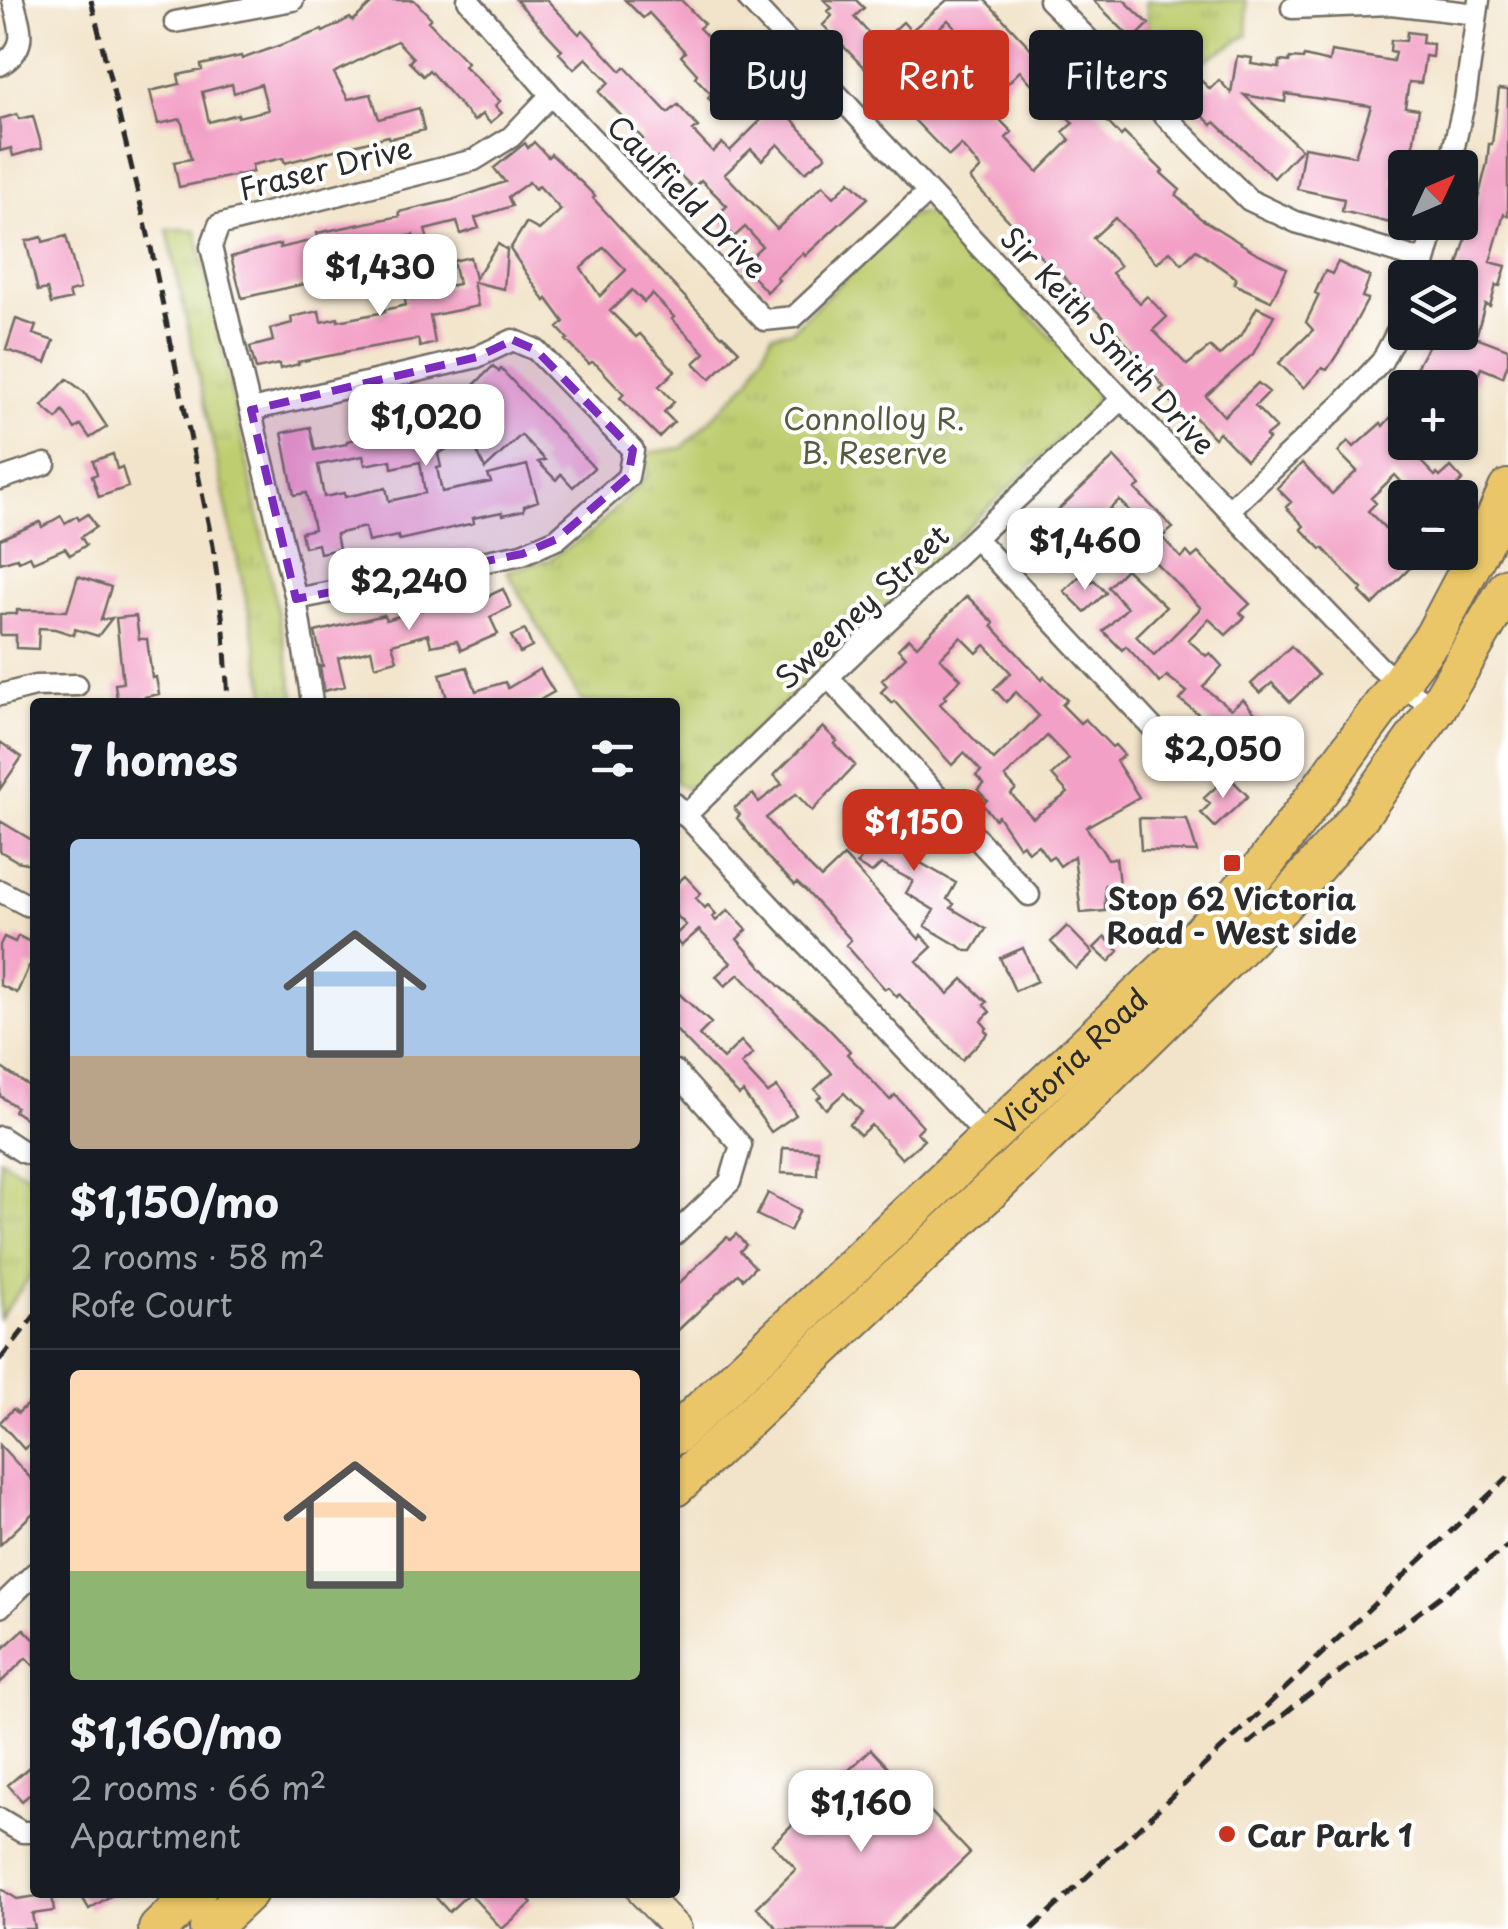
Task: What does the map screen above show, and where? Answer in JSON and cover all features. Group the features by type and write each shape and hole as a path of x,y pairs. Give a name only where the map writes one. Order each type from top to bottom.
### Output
{"highway":[{"name":"Victoria Road","path":"680,1430 1180,956 1262,868 1434,636 1508,489"},
{"name":"Victoria Road","path":"680,1483 1280,908 1360,814 1436,709 1508,587"},
{"path":"1262,868 1322,860"},
{"path":"158,1929 190,1898"},
{"path":"210,1929 242,1898"}],"street":[{"path":"0,65 16,54 20,45 21,32 12,0"},
{"path":"175,22 220,6 293,0"},
{"name":"Caulfield Drive","path":"468,0 551,95 764,320 794,316 928,192"},
{"name":"Sir Keith Smith Drive","path":"749,0 1378,666 1436,709"},
{"path":"1049,0 1249,200 1398,260"},
{"path":"1292,8 1391,4 1478,7 1454,150"},
{"name":"Fraser Drive","path":"311,698 296,599 211,247 219,224 474,160 512,137 551,95"},
{"path":"252,410 477,358 513,340 536,350 633,450 628,477 556,539 522,554 296,599"},
{"path":"1229,510 1344,403 1388,349"},
{"name":"Sweeney Street","path":"680,810 828,677 1122,399"},
{"path":"0,478 46,464"},
{"path":"976,539 1181,758"},
{"path":"828,677 1030,894"},
{"path":"0,695 35,686 77,685"},
{"path":"680,810 988,1138"},
{"path":"0,891 30,906"},
{"path":"680,1077 740,1145 730,1182 680,1229"},
{"path":"0,1137 30,1154"},
{"path":"0,1607 30,1578"},
{"path":"0,1819 22,1832 30,1832"},
{"path":"648,1898 676,1929"}],"highlighted area":[{"path":"513,340 536,350 633,450 628,477 557,539 522,554 296,599 251,410 477,357"}],"green space":[{"path":"1146,0 1246,0 1248,35 1203,61 1203,30 1144,30 1148,26"},
{"name":"Connolloy R. B. Reserve","path":"910,215 937,216 1085,373 1096,389 1094,407 695,787 684,788 680,785 680,698 580,698 507,571 549,560 593,531 647,476 645,453 682,448 750,380 772,334 792,330"},
{"path":"167,229 196,230 250,476 295,698 267,698"},
{"path":"0,1158 30,1177 30,1277 0,1318"}],"building":[{"path":"375,0 414,0 431,18 428,21 467,62 464,66 500,101 495,106 502,113 490,123 482,114 474,121 429,70 423,76 409,62 413,58 397,41 334,73 348,99 371,94 379,119 419,108 424,130 285,163 283,158 252,165 253,172 179,187 174,162 191,159 181,119 158,124 150,91 180,84 178,75 202,70 201,65 241,56 242,59 323,32 350,18 353,21","holes":["232,84 234,93 261,84 268,110 209,122 202,92"]},
{"path":"516,0 547,0 579,34 583,30 621,71 625,67 668,113 678,105 698,127 693,131 713,152 722,143 730,151 761,120 793,120 826,156 805,172 778,144 762,160 751,149 725,174 777,229 823,185 834,197 850,181 868,198 777,277 779,280 767,292 742,265 762,246 745,227 734,237 715,217 727,206 701,180 693,188 667,162 663,165 657,158 653,161 638,144 643,139 599,92 609,82 586,58 574,69 559,53 562,50"},
{"path":"625,0 681,0 704,24 699,28 710,39 710,93 681,56 685,52 649,13 643,18"},
{"path":"824,0 856,0 864,8 854,17 866,30 863,30 863,67 843,46 843,30 828,30 823,25 832,16 828,11 832,8"},
{"path":"947,0 985,0 1029,46 1029,81 1020,71 1009,82 1009,30 958,30 948,20 937,30 912,30"},
{"path":"1093,0 1124,0 1149,24 1143,30 1123,30"},
{"path":"903,22 910,30 894,30"},
{"path":"1407,32 1423,34 1422,43 1433,44 1432,57 1425,56 1421,83 1409,82 1405,107 1419,109 1412,150 1388,150 1388,222 1342,211 1344,199 1297,189 1304,147 1355,156 1371,106 1286,94 1285,102 1244,95 1301,149 1274,178 1215,122 1212,125 1203,116 1203,82 1210,89 1219,80 1231,93 1237,56 1252,58 1251,64 1279,68 1280,61 1304,56 1329,62 1331,51 1393,61 1391,40 1406,41"},
{"path":"1499,89 1508,90 1508,216 1504,214 1490,262 1506,266 1490,306 1485,304 1478,330 1478,260 1459,260 1465,240 1478,240 1478,198 1492,144"},
{"path":"17,114 19,119 33,116 42,148 13,156 11,148 0,151 0,119"},
{"path":"914,120 1000,120 1012,132 1006,138 1038,172 1070,140 1063,132 1073,123 1070,120 1106,120 1163,171 1180,190 1176,195 1200,218 1287,268 1271,301 1234,284 1236,278 1196,250 1182,264 1170,251 1157,263 1115,218 1093,238 1120,266 1112,273 1140,303 1147,296 1167,317 1153,330 1187,365 1210,347 1219,356 1243,333 1257,307 1274,315 1253,354 1206,396 1224,416 1258,383 1269,392 1255,406 1276,428 1266,436 1269,439 1246,460 1219,432 1214,438 1192,414 1187,418 1160,390 1164,387 1113,328 1058,271 1021,242 1025,238 970,179 981,168 961,145 949,156"},
{"path":"534,142 582,183 643,253 739,351 710,379 694,363 705,353 652,294 644,302 632,290 610,311 636,337 640,334 675,371 659,386 674,402 664,412 674,422 659,437 620,398 624,394 597,365 589,364 566,340 558,328 564,322 510,249 526,223 539,230 561,210 539,186 535,189 529,182 508,197 512,206 475,218 479,228 461,234 457,222 425,230 428,240 415,243 413,235 388,241 389,248 318,266 322,280 242,298 231,257 318,239 317,233 400,216 399,212 505,182 494,168 525,143 528,148","holes":["604,247 626,270 600,296 581,268"]},
{"path":"66,236 80,289 69,292 71,299 51,304 47,289 38,291 26,241 42,237 43,242"},
{"path":"498,244 507,250 504,289 473,282 478,306 430,316 435,343 420,347 418,339 298,362 280,369 279,364 256,369 250,347 273,341 270,329 292,323 291,317 319,311 321,322 338,321 406,305 400,280 421,278 424,291 458,284 453,261 470,257 475,279"},
{"path":"1338,262 1370,277 1362,297 1368,299 1327,370 1322,368 1304,388 1279,363 1313,330 1306,322 1319,295 1315,293 1325,271 1332,274"},
{"path":"16,319 36,326 33,334 54,341 46,363 6,350"},
{"path":"1478,338 1508,349 1503,377 1481,368 1478,376 1478,370 1415,370 1426,350 1478,350"},
{"path":"493,366 499,372 501,369 594,468 573,487 561,474 556,480 538,462 545,460 521,435 485,469 470,436 438,454 442,492 491,482 488,475 527,465 538,501 524,506 524,510 473,518 474,523 399,540 398,536 368,542 365,527 336,534 339,549 320,553 318,544 304,547 301,532 314,529 306,493 294,495 282,433 310,427 315,450 347,444 361,438 359,428 403,417 403,423 420,420 422,428 481,394 473,386","holes":["363,456 365,465 391,460 392,468 420,462 425,493 389,501 386,488 345,497 344,493 324,497 318,465"]},
{"path":"67,379 84,392 107,427 90,438 81,425 75,429 63,411 57,419 42,406"},
{"path":"1388,420 1388,460 1420,460 1440,477 1451,467 1463,480 1400,480 1395,475 1371,498 1376,503 1368,511 1388,531 1388,570 1408,570 1373,605 1360,592 1362,589 1301,529 1304,526 1286,507 1291,502 1277,488 1302,463 1332,494 1357,471 1338,452 1348,441 1354,447 1381,423 1383,426"},
{"path":"113,454 128,487 99,497 92,476 97,474 93,461"},
{"path":"1114,457 1140,485 1135,489 1173,528 1162,537 1181,558 1187,552 1192,558 1198,553 1250,604 1240,613 1245,617 1226,635 1209,619 1188,640 1206,656 1210,653 1222,666 1203,687 1231,709 1243,699 1264,724 1279,723 1280,756 1252,756 1252,772 1225,773 1225,744 1210,727 1213,725 1180,700 1187,692 1167,676 1160,683 1126,646 1122,650 1103,631 1127,608 1108,587 1126,569 1166,607 1136,636 1154,655 1201,608 1138,545 1145,538 1131,524 1136,518 1119,500 1072,545 1066,538 1040,562 1022,544"},
{"path":"88,514 96,527 81,537 86,545 70,555 65,548 33,562 30,556 0,563 0,539 40,522 42,527 61,516 65,523"},
{"path":"1081,575 1089,584 1094,580 1106,593 1085,612 1064,591"},
{"path":"78,576 111,587 101,620 112,618 98,636 75,629 74,635 39,628 38,649 16,648 16,635 0,635 0,614 17,614 17,610 67,611"},
{"path":"503,589 511,607 490,617 498,634 461,650 457,641 431,646 428,634 392,644 397,660 375,666 371,650 338,658 345,686 324,691 315,632 384,615 386,620 482,593 484,598"},
{"path":"967,596 1042,680 1044,677 1067,700 1062,705 1080,723 1085,719 1124,755 1116,761 1139,797 1086,827 1108,859 1116,858 1119,884 1105,885 1105,911 1081,913 1074,856 1060,866 1053,856 1048,859 1038,845 1028,852 1023,844 1019,847 998,816 995,819 982,804 987,800 978,790 984,784 976,776 981,771 964,753 952,765 894,701 881,692 887,686 882,680 906,657 898,649 909,638 917,646","holes":["961,637 977,653 985,645 1011,673 994,689 1006,702 1016,692 1039,716 994,760 940,704 961,679 940,658","1047,736 1069,759 1052,775 1068,793 1033,818 1011,794 1016,789 1005,777"]},
{"path":"136,616 139,639 147,639 152,678 156,677 159,694 117,698 115,684 123,683 116,618"},
{"path":"525,630 532,647 520,653 511,636"},
{"path":"1291,646 1318,675 1290,702 1272,683 1260,693 1251,684"},
{"path":"467,667 476,691 505,682 508,688 540,669 554,692 543,698 447,698 440,674"},
{"path":"823,727 855,765 812,811 796,794 766,818 821,878 844,856 919,939 921,935 932,947 917,961 948,994 963,979 987,1002 984,1005 990,1012 981,1021 988,1034 962,1060 899,994 897,997 888,987 885,989 846,945 851,940 806,891 767,857 737,818 740,815 734,808 753,794 759,802 782,784 774,775"},
{"path":"0,742 22,757 0,789"},
{"path":"1228,776 1248,796 1215,827 1201,813 1210,804 1204,798"},
{"path":"867,792 884,805 873,819 904,844 918,834 933,844 921,863 956,883 947,899 954,904 951,908 986,929 972,951 925,926 934,910 906,893 913,881 881,864 872,873 857,864 874,839 844,814"},
{"path":"1139,818 1187,819 1197,852 1141,850"},
{"path":"0,821 30,839 30,864 17,861 0,851"},
{"path":"685,876 701,893 696,898 716,914 716,921 728,910 747,930 737,939 779,986 850,1051 847,1054 890,1100 895,1095 923,1126 917,1132 924,1140 902,1159 871,1125 860,1135 849,1124 862,1112 844,1093 826,1109 817,1099 821,1096 815,1089 832,1073 739,974 725,986 716,976 731,963 699,930 680,945 680,930 686,925 680,919 680,880"},
{"path":"1067,926 1093,953 1076,969 1051,942"},
{"path":"18,936 30,942 30,966 17,993 0,985 0,945 4,937 15,942"},
{"path":"1105,937 1119,951 1109,962 1094,948"},
{"path":"1023,948 1037,981 1015,991 1000,958"},
{"path":"680,995 711,1023 699,1035 723,1059 741,1041 753,1054 741,1064 768,1093 777,1087 796,1115 771,1132 743,1092 739,1095 680,1034"},
{"path":"0,1067 30,1087 30,1122 14,1111 16,1107 0,1096"},
{"path":"783,1148 818,1150 817,1175 781,1173"},
{"path":"768,1193 800,1210 790,1231 757,1215"},
{"path":"736,1234 746,1245 740,1251 755,1267 743,1279 738,1274 680,1328 680,1282 727,1237 730,1240"},
{"path":"30,1402 30,1444 24,1449 0,1422 13,1409 18,1413"},
{"path":"0,1445 30,1478 30,1516 0,1545"},
{"path":"24,1629 30,1635 30,1662 26,1658 0,1683 0,1651"},
{"path":"871,1749 970,1853 891,1929 778,1929 757,1907 796,1869 772,1844"},
{"path":"30,1766 30,1794 22,1801 8,1785"},
{"path":"0,1888 17,1899 52,1898 54,1911 32,1914 35,1929 0,1929"},
{"path":"83,1898 107,1898 89,1909"},
{"path":"436,1898 464,1898 449,1912"},
{"path":"474,1898 527,1898 532,1903 502,1929"}],"railway":[{"path":"91,0 150,243 213,546 228,698"},
{"path":"0,1360 30,1321"},
{"path":"1032,1929 1508,1477"},
{"path":"1247,1745 1508,1546"}],"place":[{"name":"Stop 62 Victoria Road - West side","path":"1232,863"},
{"name":"Car Park 1","path":"1227,1834"}]}
